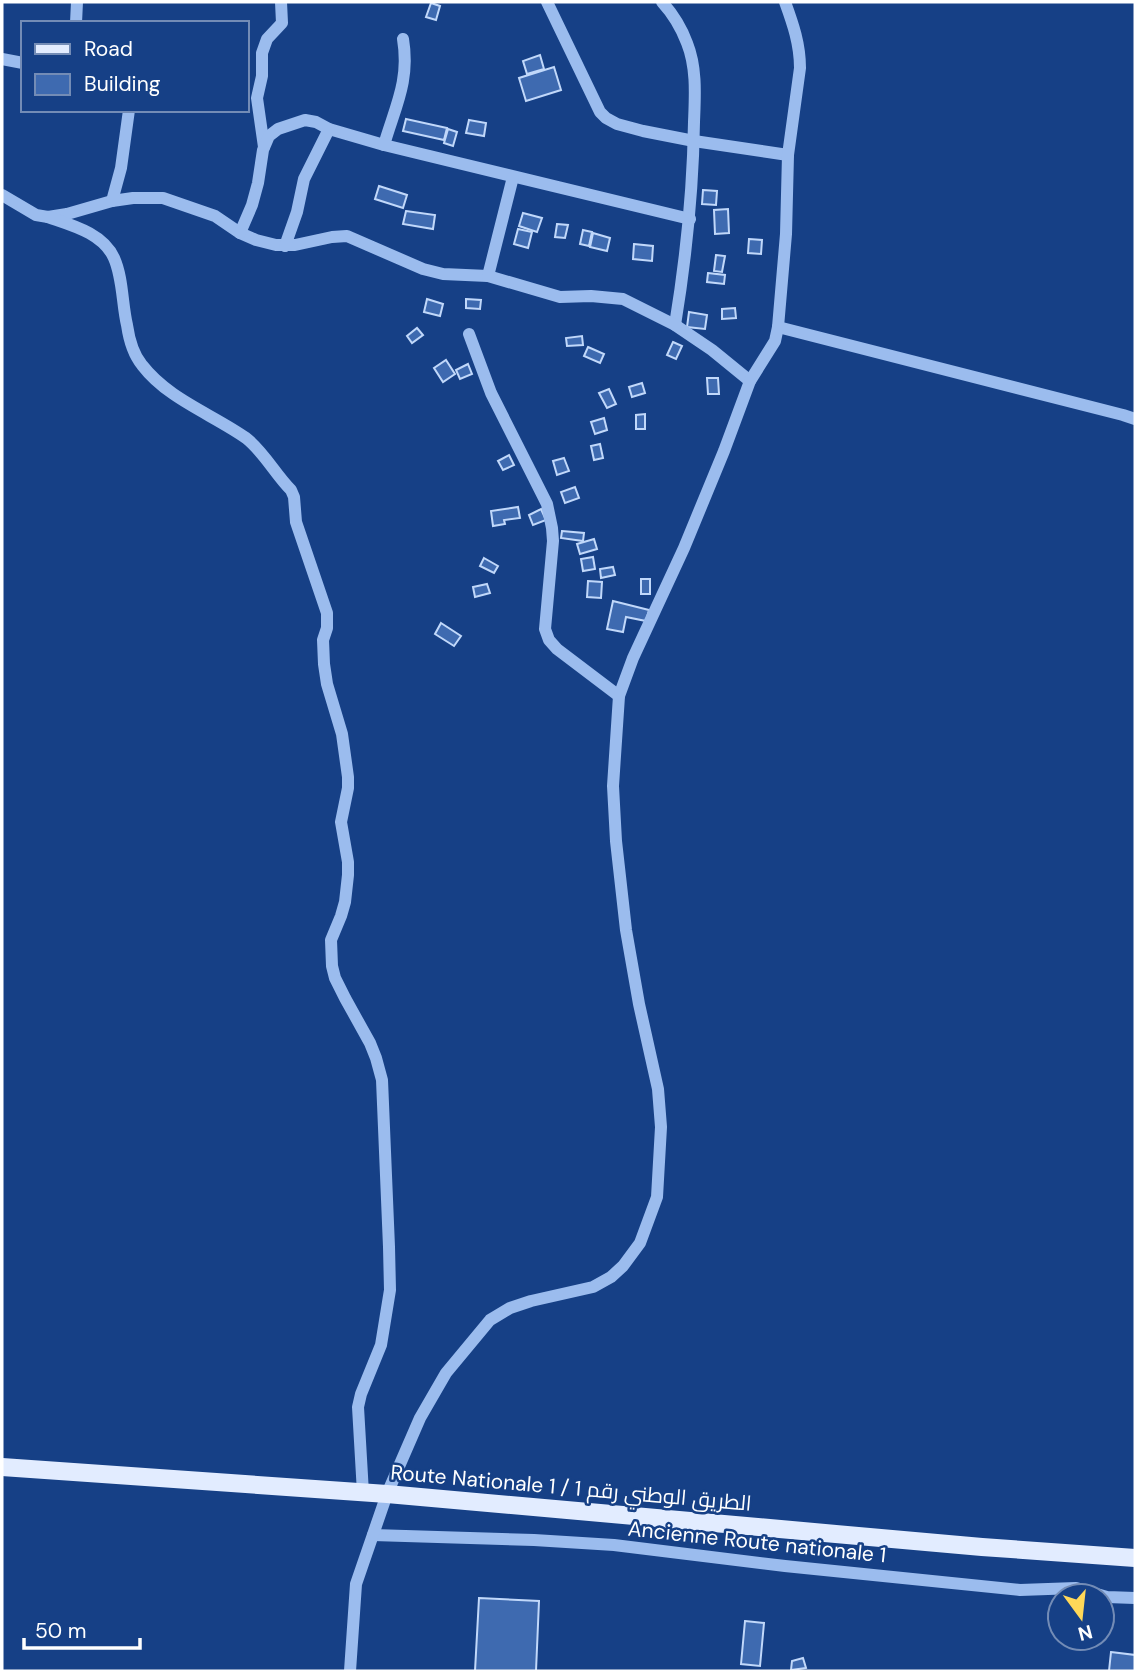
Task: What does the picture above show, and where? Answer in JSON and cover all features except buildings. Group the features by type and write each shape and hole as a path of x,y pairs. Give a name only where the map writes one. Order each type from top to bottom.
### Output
{"main road":[{"name":"Route Nationale 1 / الطريق الوطني رقم 1","path":"2,1467 387,1494 1135,1558"}],"street":[{"path":"76,21 77,2"},
{"path":"264,148 257,99 252,89 262,76 262,53 267,39 282,23 281,2"},
{"path":"547,2 600,112 606,118 643,131 788,155"},
{"path":"662,2 674,16 688,44 695,78 690,219 675,325"},
{"path":"350,1671 356,1584 387,1494 420,1418 446,1373 490,1320 510,1308 593,1287 611,1277 640,1243 657,1197 661,1127 658,1089 626,930 616,841 613,786 619,696 633,658 684,548 750,381 775,341 786,234 788,155 800,68 795,27 785,2"},
{"path":"384,145 406,71 403,39"},
{"path":"2,59 21,63"},
{"path":"112,201 121,169 129,112"},
{"path":"240,233 252,205 269,136 278,129 305,120 384,145 690,219"},
{"path":"285,246 297,212 304,179 329,129"},
{"path":"488,276 513,177"},
{"path":"2,195 36,215 80,228 100,240 110,251 119,275 129,339 140,363 156,381 250,441 291,490 296,522 327,612 327,628 323,639 324,664 342,734 348,777 341,821 348,875 343,909 331,940 332,966 335,978 370,1043 382,1080 389,1247 390,1290 385,1325 381,1345 358,1407 363,1493"},
{"path":"48,217 112,201 163,198 215,216 256,240 285,246 348,236 433,272 457,276 488,276 560,297 623,299 675,325 712,350 750,381"},
{"path":"778,327 1135,419"},
{"path":"469,334 491,393 547,504 553,541 545,629 549,640 619,696"},
{"name":"Ancienne Route nationale 1","path":"373,1535 534,1539 614,1545 1020,1590 1076,1588 1107,1597 1135,1598"}]}
